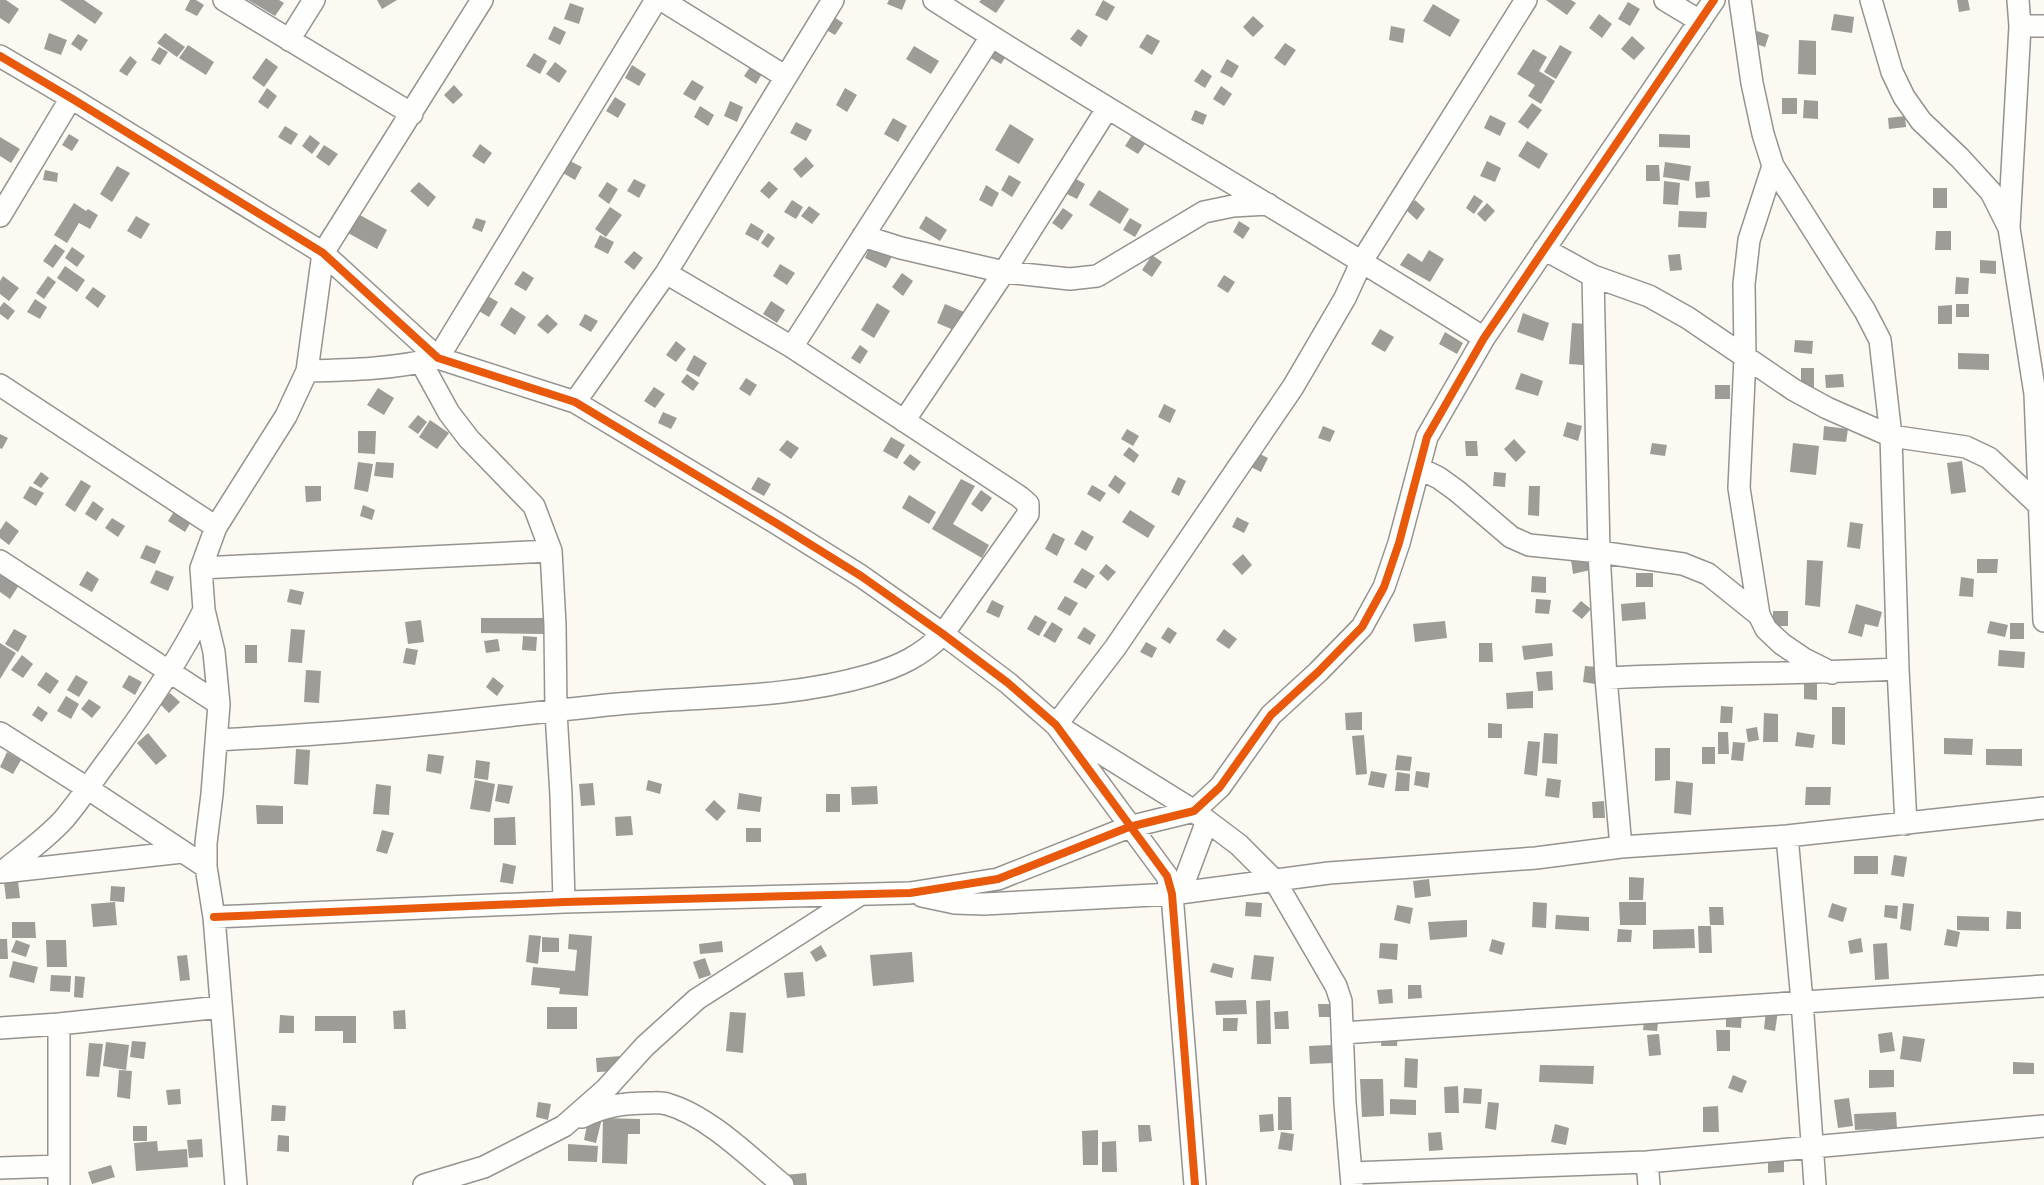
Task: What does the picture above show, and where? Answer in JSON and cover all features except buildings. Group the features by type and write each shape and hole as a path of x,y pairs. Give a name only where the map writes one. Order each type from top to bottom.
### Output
{"street":[{"path":"224,0 412,114"},
{"path":"289,40 314,0"},
{"path":"236,1185 214,916 206,867 206,843 219,704 214,652 204,610 201,568 216,527 286,416 307,371 323,254 482,0"},
{"path":"429,360 656,0"},
{"path":"662,0 786,77"},
{"path":"575,402 666,273 833,0"},
{"path":"934,0 1107,109 1362,261 1484,338"},
{"path":"1056,725 1115,648 1293,387 1339,309 1362,261 1526,0"},
{"path":"1665,0 1700,21"},
{"path":"1195,1185 1176,894 1201,816 1271,715 1362,627 1384,587 1399,543 1427,437 1484,338 1714,0"},
{"path":"1740,0 1752,83 1763,134 1773,166 1865,311 1880,340 1891,436 1898,669 1906,824"},
{"path":"1871,0 1892,72 1904,97 1921,121 1991,192 2009,228"},
{"path":"2018,0 2020,26 2009,228 2040,395 2040,506 2044,621"},
{"path":"2020,26 2044,26"},
{"path":"792,347 991,37"},
{"path":"0,56 323,254 429,360 449,413 469,439 534,506 551,551 564,902"},
{"path":"0,216 71,98"},
{"path":"904,421 1004,272 1107,109"},
{"path":"1773,166 1749,240 1744,284 1745,357 1739,488 1759,615 1766,629 1782,644 1804,659 1832,673"},
{"path":"863,236 901,248 1004,272 1070,279 1097,276 1204,212 1233,206 1268,204"},
{"path":"1544,249 1593,276 1650,296 1688,318 1794,390 1827,408 1891,436 1966,447 1989,458 2040,506"},
{"path":"217,740 377,729 688,698 768,694 816,687 870,675 906,662 926,651 943,634 1028,514 1028,504 792,347 666,273"},
{"path":"1593,276 1599,552 1605,678 1622,847"},
{"path":"307,371 367,369 429,360 575,402 776,522 861,576 1008,683 1056,725 1201,816 1239,845 1275,881 1336,986 1341,1001 1352,1179 1647,1162 2044,1126"},
{"path":"0,385 216,527"},
{"path":"1419,468 1439,478 1511,537 1529,545 1683,564 1708,574 1759,615"},
{"path":"201,568 551,551"},
{"path":"0,561 219,704"},
{"path":"1,872 39,843 64,819 134,725 190,638 204,610"},
{"path":"1605,678 1686,674 1832,673 1898,669"},
{"path":"1056,725 1167,876 1176,894"},
{"path":"0,733 206,867"},
{"path":"910,893 956,903 984,904 1176,894 1329,873 1536,858 1622,847 1787,836 2044,808"},
{"path":"214,916 564,902 910,893 998,879 1129,827 1201,816"},
{"path":"1787,836 1815,1185"},
{"path":"1,872 182,852"},
{"path":"564,1126 605,1090 645,1046 697,999 859,896"},
{"path":"1343,1033 2044,986"},
{"path":"0,1028 221,1007"},
{"path":"0,1168 59,1176 59,1024"},
{"path":"424,1185 484,1167 592,1112 626,1103 666,1103 698,1118 735,1143 783,1185"},
{"path":"1647,1162 1649,1185"}],"cycle path":[{"path":"214,917 564,902 910,893 998,879 1129,827 1194,811 1220,787 1271,715 1362,627 1384,587 1399,543 1427,437 1484,338 1714,0"},
{"path":"0,56 323,253 438,358 575,402 861,576 1008,683 1056,725 1167,876 1172,894 1195,1185"}]}
